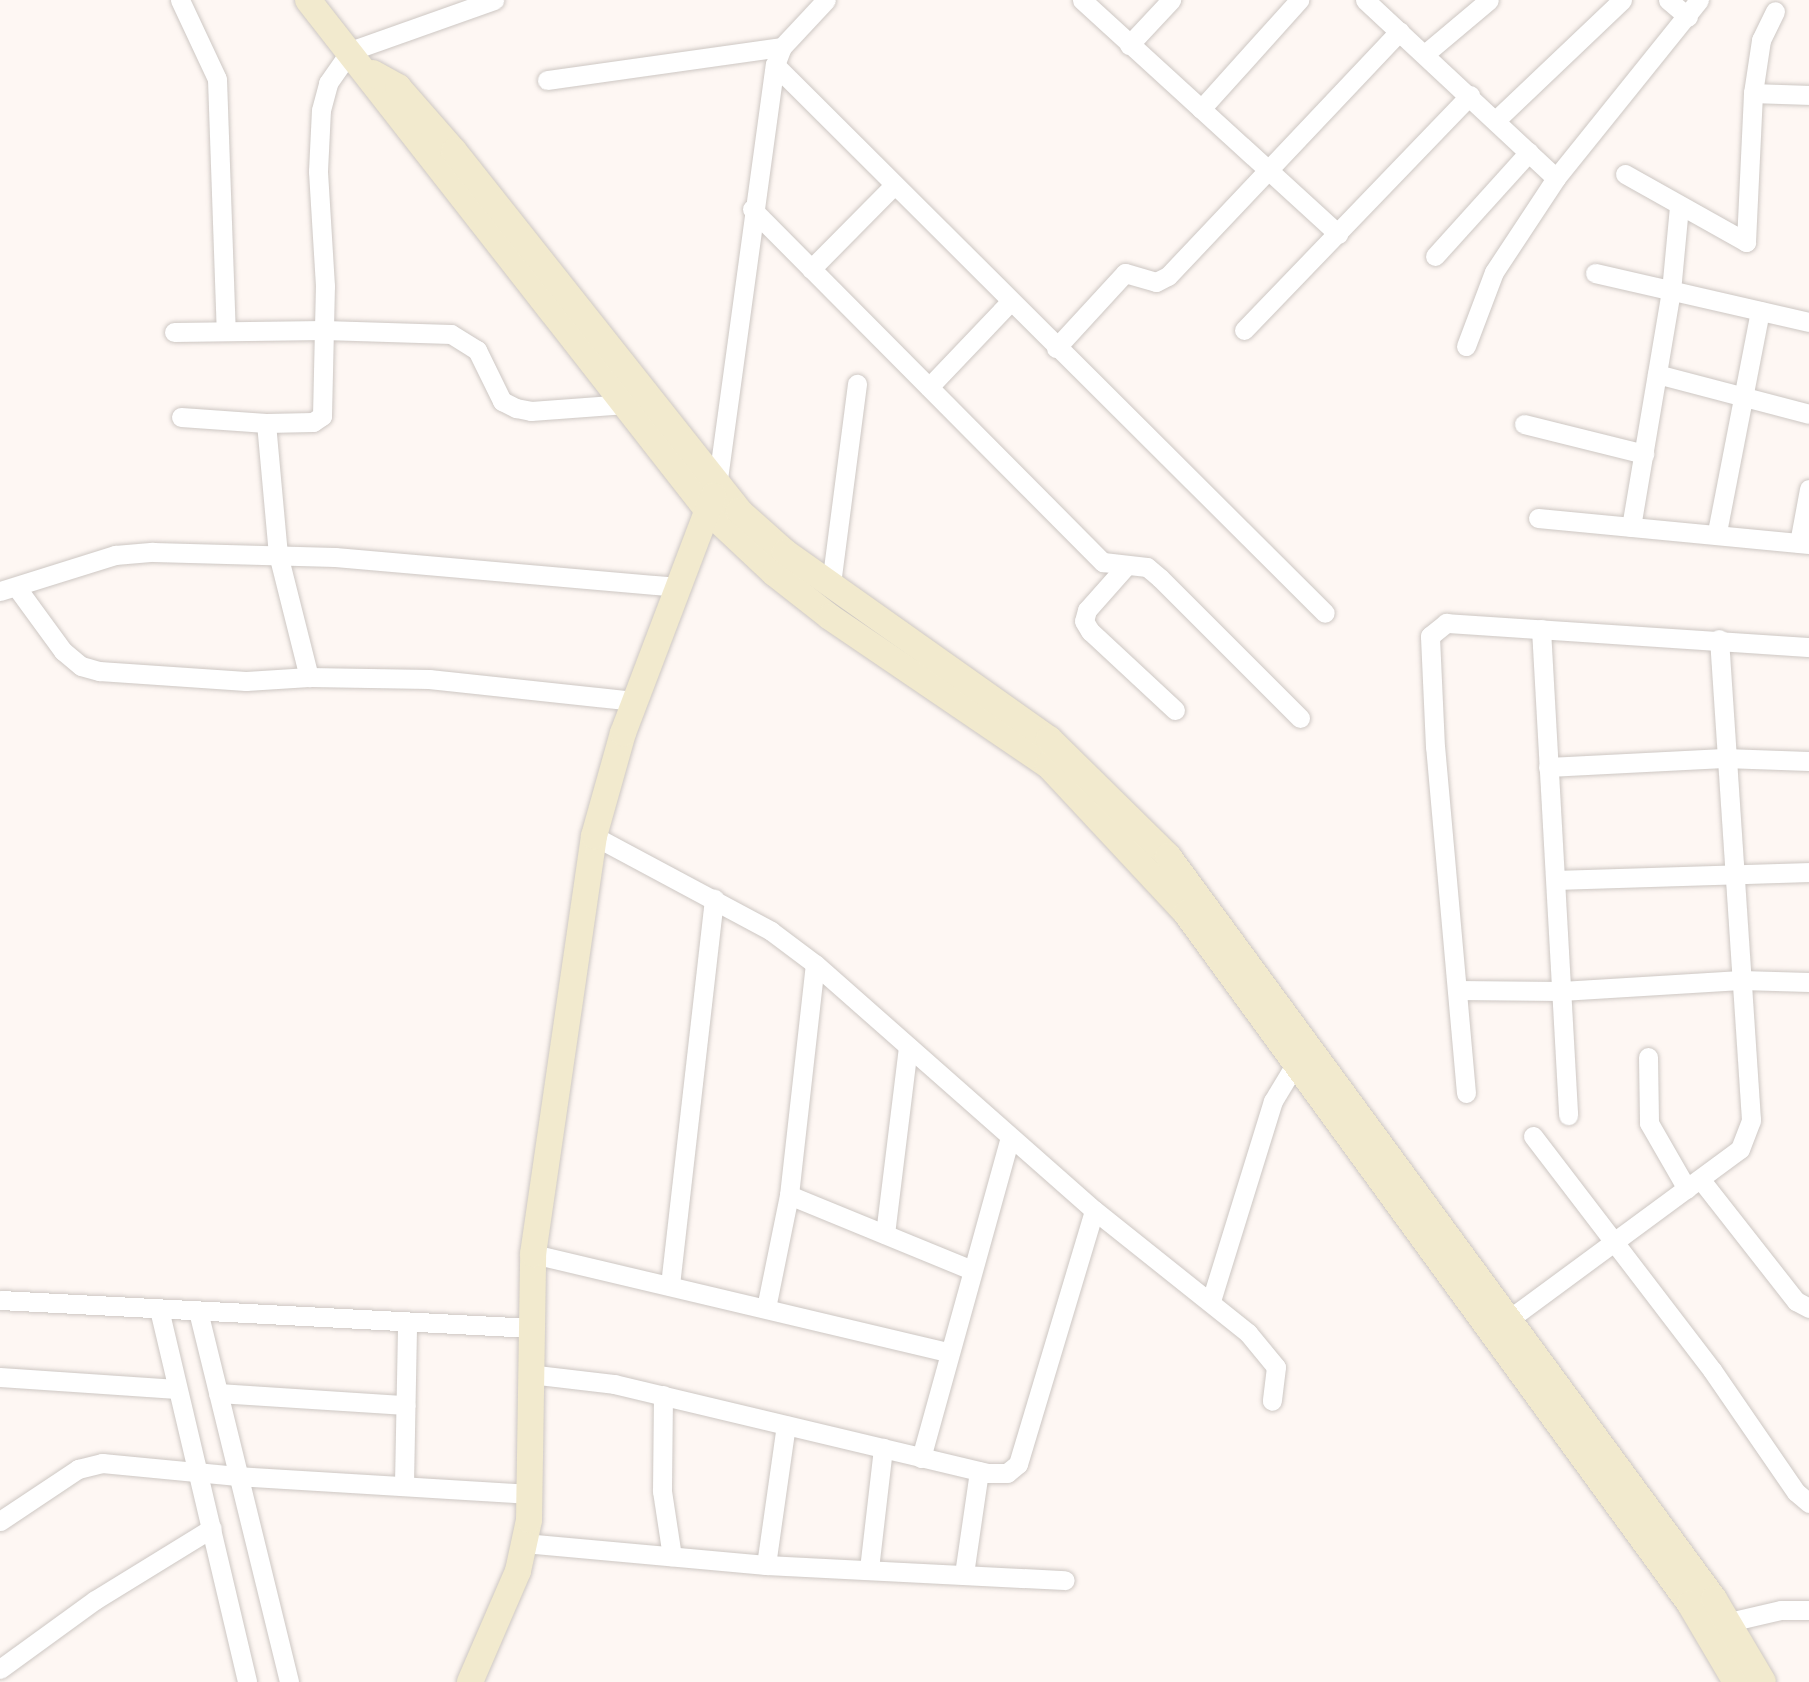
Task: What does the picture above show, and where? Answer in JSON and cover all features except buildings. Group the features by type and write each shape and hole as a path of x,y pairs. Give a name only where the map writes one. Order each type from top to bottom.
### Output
{"main road":[{"path":"308,0 708,511 774,573 830,617 1048,765 1185,913 1302,1052 1508,1320 1729,1622 1763,1682"},
{"path":"357,60 398,87 454,151 717,486 785,552 1049,739 1168,856 1302,1052 1690,1604 1736,1682"},
{"path":"470,1682 518,1572 524,1543 529,1494 533,1254 594,836 636,701 717,486"}],"street":[{"path":"180,0 217,79 226,331"},
{"path":"181,417 265,423 313,422 322,416 324,330 318,171 321,110 328,83 357,60 494,0"},
{"path":"717,486 752,209 778,56 826,0"},
{"path":"1082,0 1338,234"},
{"path":"1129,45 1171,0"},
{"path":"1201,108 1299,0"},
{"path":"1366,0 1426,53 1556,178"},
{"path":"1426,53 1489,0"},
{"path":"1496,120 1622,0"},
{"path":"1668,0 1688,17"},
{"path":"1466,345 1494,272 1556,178 1699,0"},
{"path":"1625,174 1679,207 1746,242 1753,93 1762,40 1775,11"},
{"path":"1056,348 1125,273 1156,282 1168,276 1266,168 1400,31"},
{"path":"547,80 778,56"},
{"path":"778,56 894,185 1325,613"},
{"path":"1753,93 1809,95"},
{"path":"1244,331 1470,95"},
{"path":"1435,256 1529,152"},
{"path":"811,269 894,185"},
{"path":"1631,527 1671,290 1679,207"},
{"path":"752,209 1103,562 1147,567 1300,718"},
{"path":"1595,273 1809,322"},
{"path":"929,387 1010,302"},
{"path":"1717,532 1741,397 1760,311"},
{"path":"174,332 324,330 451,334 466,340 477,350 502,401 516,408 531,411 626,404"},
{"path":"1657,374 1809,414"},
{"path":"831,584 857,384"},
{"path":"265,423 278,554 309,677"},
{"path":"1524,424 1644,454"},
{"path":"1538,518 1717,532 1804,544 1809,489"},
{"path":"636,701 429,680 309,677 246,681 81,666 63,651 9,589 116,555 278,554 680,587"},
{"path":"1127,565 1087,610 1084,621 1090,631 1175,710"},
{"path":"1466,1093 1430,636 1446,623 1719,639 1809,648"},
{"path":"1541,629 1568,1115"},
{"path":"1508,1320 1617,1243 1740,1149 1751,1120 1724,758 1719,639"},
{"path":"1548,767 1724,758 1809,761"},
{"path":"594,836 714,898 771,931 815,964 1094,1210 1248,1333 1276,1367 1272,1401"},
{"path":"1556,880 1734,872 1809,872"},
{"path":"670,1285 714,898"},
{"path":"766,1308 789,1195 815,964"},
{"path":"1457,990 1561,991 1741,980 1809,982"},
{"path":"885,1234 908,1046"},
{"path":"1211,1301 1272,1101 1302,1052"},
{"path":"1648,1057 1649,1123 1694,1185 1796,1301 1809,1308"},
{"path":"1533,1136 1617,1243 1796,1492 1809,1503"},
{"path":"921,1458 1010,1137"},
{"path":"789,1195 972,1270"},
{"path":"529,1374 663,1395 921,1458 979,1471 1007,1474 1018,1464 1094,1210"},
{"path":"533,1254 949,1352"},
{"path":"0,1300 533,1328"},
{"path":"159,1309 177,1389 200,1470 247,1682"},
{"path":"198,1311 289,1682"},
{"path":"404,1483 407,1322"},
{"path":"0,1377 177,1389"},
{"path":"218,1393 405,1405"},
{"path":"663,1395 662,1481 672,1556"},
{"path":"766,1564 786,1425"},
{"path":"869,1569 883,1448"},
{"path":"0,1521 78,1469 102,1463 200,1470 237,1476 404,1483 529,1494"},
{"path":"964,1574 979,1471"},
{"path":"0,1669 95,1600 212,1528"},
{"path":"524,1543 766,1564 1065,1580"},
{"path":"1729,1622 1781,1610 1809,1609"}]}
